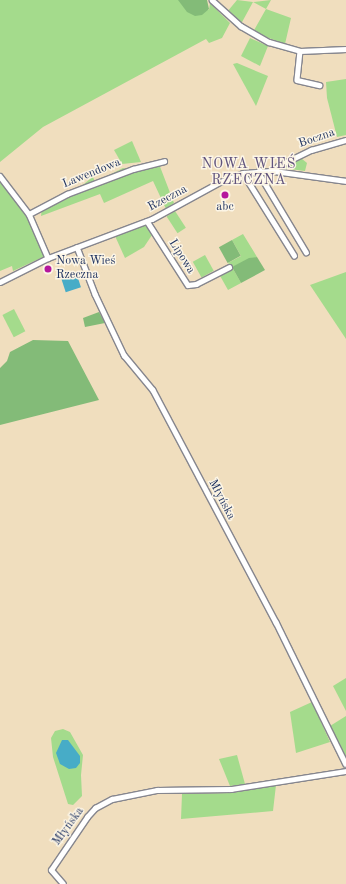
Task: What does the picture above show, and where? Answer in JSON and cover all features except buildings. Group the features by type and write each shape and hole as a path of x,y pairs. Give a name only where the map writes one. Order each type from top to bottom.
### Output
{"street":[{"path":"212,0 253,34 269,42 300,51 346,49"},
{"path":"300,51 297,80 319,85"},
{"name":"Boczna","path":"274,170 284,163 311,150 346,140"},
{"name":"Lawendowa","path":"30,214 67,194 133,169 164,161"},
{"path":"260,170 260,175 306,252"},
{"name":"Rzeczna","path":"0,282 48,258 147,221 220,182 243,173 260,170 274,170 346,182"},
{"path":"243,173 294,255"},
{"path":"0,176 30,214 48,258"},
{"name":"Lipowa","path":"147,221 188,285 196,284 229,268"},
{"name":"Młyńska","path":"77,247 95,294 124,355 153,390 276,622 346,764"},
{"name":"Młyńska","path":"63,884 51,870 95,808 121,795 157,790 230,789 346,771"}],"green space":[{"path":"0,0 182,0 209,10 210,3 230,23 222,38 209,43 206,39 43,127 0,162"},
{"path":"178,0 207,0 209,9 202,15 195,16 187,12"},
{"path":"237,0 253,2 241,24 227,12"},
{"path":"271,0 266,9 253,2"},
{"path":"266,9 291,18 285,44 253,32"},
{"path":"250,38 268,46 260,66 241,56"},
{"path":"237,63 268,76 256,106 233,64"},
{"path":"346,79 346,135 337,137 327,98 326,82"},
{"path":"132,141 141,162 122,164 114,150"},
{"path":"297,158 301,158 307,163 305,171 282,168 282,165"},
{"path":"159,164 174,203 166,209 153,181 104,203 100,194 41,216 42,208 84,184 90,179 91,172 95,182 123,168 134,170"},
{"path":"0,177 27,214 43,253 43,257 13,271 12,266 0,271"},
{"path":"175,211 186,228 178,233 167,216"},
{"path":"145,225 152,235 144,247 125,258 115,236"},
{"path":"243,234 257,257 232,267 228,263 241,256 232,240"},
{"path":"232,240 241,256 228,263 219,247"},
{"path":"205,255 214,271 201,278 193,262"},
{"path":"257,257 265,270 241,283 232,267 249,258"},
{"path":"232,267 241,283 228,290 219,274"},
{"path":"346,272 346,339 310,285"},
{"path":"14,309 25,331 14,337 2,315"},
{"path":"99,312 105,323 85,327 83,318"},
{"path":"33,340 68,341 99,400 0,425 0,368 7,361 10,352"},
{"path":"346,678 346,711 333,686"},
{"path":"312,702 330,742 296,753 290,712"},
{"path":"346,716 346,758 330,726"},
{"path":"63,729 70,732 83,755 81,775 82,796 73,805 68,804 53,757 51,738 55,731"},
{"path":"237,755 245,784 230,786 219,759"},
{"path":"276,785 273,811 181,819 182,794 232,793"}],"water":[{"path":"76,272 81,287 66,292 61,277"},
{"path":"62,740 68,740 80,756 80,763 76,768 69,769 60,764 56,753"}],"place":[{"name":"abc","path":"225,195"},
{"name":"Nowa Wieś Rzeczna","path":"48,269"}],"district":[{"name":"NOWA WIEŚ RZECZNA","path":"249,172"}]}
